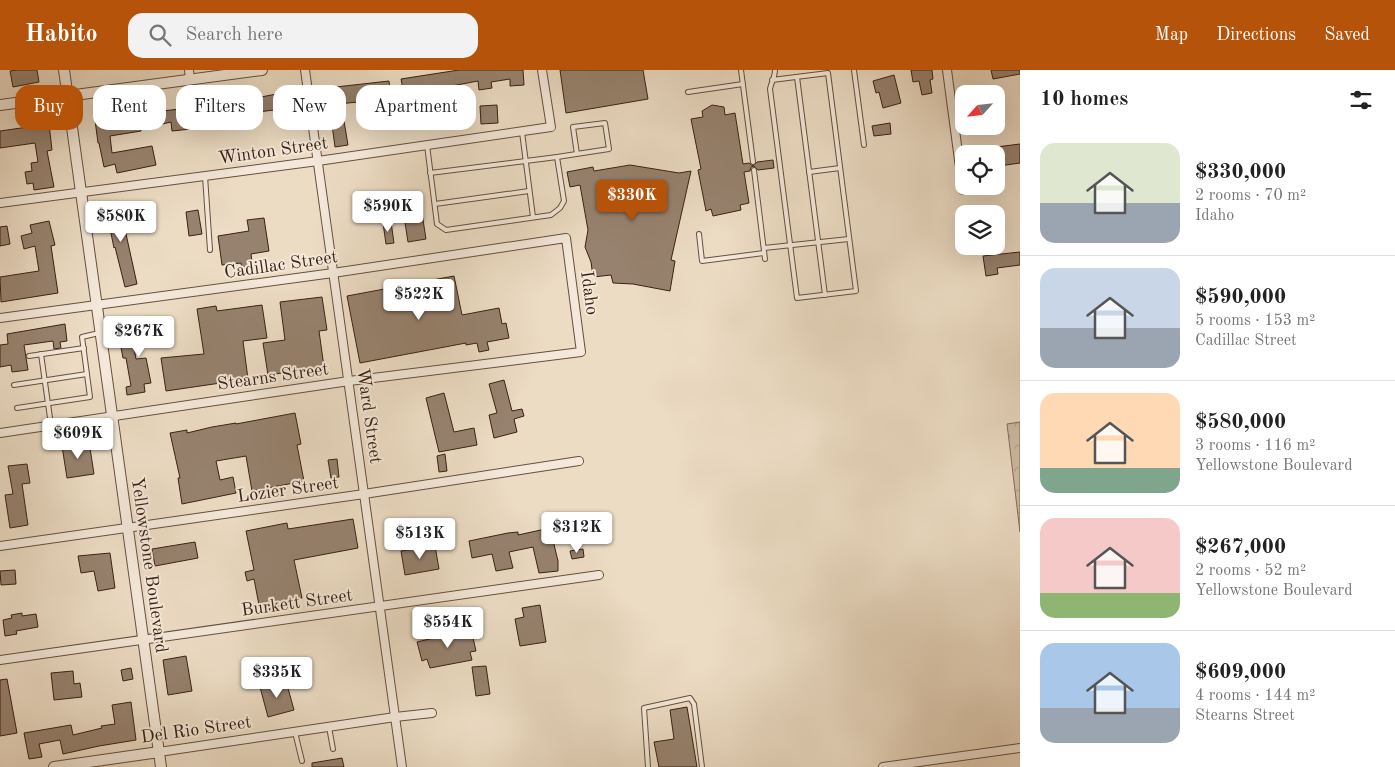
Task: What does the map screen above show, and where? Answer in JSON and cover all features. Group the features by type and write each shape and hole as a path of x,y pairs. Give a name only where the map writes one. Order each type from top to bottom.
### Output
{"street":[{"name":"Yellowstone Boulevard","path":"64,70 66,85"},
{"path":"83,93 189,75 262,70"},
{"name":"Ward Street","path":"305,70 402,767"},
{"name":"Winton Street","path":"0,203 318,161 550,127 542,70"},
{"path":"947,70 957,145"},
{"path":"0,105 15,103"},
{"name":"Yellowstone Boulevard","path":"73,130 161,767"},
{"name":"Cadillac Street","path":"0,318 333,273 566,238"},
{"name":"Idaho","path":"566,238 581,352"},
{"name":"Stearns Street","path":"0,433 349,381 581,352"},
{"name":"Lozier Street","path":"0,546 579,461"},
{"name":"Burkett Street","path":"0,660 599,575"},
{"name":"Del Rio Street","path":"54,767 432,713"},
{"path":"884,767 1020,748"}],"lane":[{"path":"741,70 753,162"},
{"path":"772,80 828,73 856,291 797,298 770,89 772,80 775,70"},
{"path":"854,70 864,145"},
{"path":"797,77 825,295"},
{"path":"688,92 743,84"},
{"path":"430,172 526,159 557,157 577,154 609,149 605,123 573,127 577,154"},
{"path":"522,132 533,217"},
{"path":"427,145 437,224 446,230 551,215 560,208 564,201 557,157"},
{"path":"809,172 840,168"},
{"path":"754,170 765,259"},
{"path":"205,176 210,250"},
{"path":"435,204 529,191"},
{"path":"699,234 702,261 790,246 849,239"},
{"path":"17,408 90,397 82,337 101,333"},
{"path":"29,356 84,348"},
{"path":"41,354 51,426"},
{"path":"14,385 87,374"},
{"path":"648,767 644,708 690,698 694,704 702,767"},
{"path":"329,727 333,749"},
{"path":"295,732 302,760"}],"green space":[{"path":"1020,422 1020,532 1007,424"}],"building":[{"path":"37,70 39,82 15,85 13,87 10,71"},
{"path":"459,70 523,70 524,85 510,86 510,79 491,82 492,88 479,90 478,81 457,85 402,85 401,79"},
{"path":"560,70 643,70 648,99 566,113"},
{"path":"911,70 932,70 933,79 930,80 932,93 922,95 919,81 913,82"},
{"path":"991,70 1020,70 1020,74 993,79"},
{"path":"894,75 901,103 883,108 879,92 876,93 873,81"},
{"path":"389,81 389,85 356,85 356,102 346,103 346,86"},
{"path":"273,95 273,110 263,111 263,97"},
{"path":"497,105 498,123 481,124 480,106"},
{"path":"712,105 724,107 725,115 735,113 743,164 749,163 753,166 757,162 773,160 774,168 758,170 754,166 751,167 750,171 744,172 749,203 740,205 741,210 713,216 711,209 706,211 698,170 701,169 691,119 703,117 702,111"},
{"path":"176,109 176,130 182,130 172,131 171,122 166,123 166,111"},
{"path":"890,123 891,134 874,136 872,126"},
{"path":"15,129 50,130 52,150 47,151 54,187 34,190 33,183 27,184 25,172 32,171 31,163 38,162 35,143 0,148 0,131"},
{"path":"96,130 141,130 110,136 112,153 152,146 156,165 117,173 115,164 104,167"},
{"path":"333,130 346,130 348,145 335,147"},
{"path":"1020,144 1020,163 1005,165 1005,146"},
{"path":"630,165 679,173 691,171 671,260 675,261 670,291 633,284 613,283 611,275 593,277 591,262 585,247 588,230 580,185 570,187 567,172 593,167 594,171"},
{"path":"119,202 137,284 125,287 114,248 105,204"},
{"path":"421,207 426,239 408,242 403,210"},
{"path":"198,210 202,234 189,236 186,212"},
{"path":"264,218 269,251 251,254 253,270 242,271 241,263 222,265 218,236 249,231 247,220"},
{"path":"49,221 55,245 51,246 58,293 1,302 0,277 39,271 35,246 24,249 21,236 32,233 30,225"},
{"path":"391,222 394,243 386,244 383,223"},
{"path":"7,226 10,244 0,246 0,227"},
{"path":"1020,252 1020,265 997,268 998,274 986,276 983,256"},
{"path":"454,276 462,315 499,308 502,324 506,323 509,338 487,342 489,350 479,352 477,343 466,345 466,343 360,363 347,296"},
{"path":"322,297 327,330 319,331 324,367 268,375 263,343 285,340 280,302"},
{"path":"262,305 267,338 243,341 248,379 166,391 161,358 204,354 197,309 216,306 217,311"},
{"path":"168,319 170,330 132,336 136,359 146,358 151,383 144,384 145,392 127,395 126,387 131,386 126,358 123,358 119,337 132,335 131,331 156,324 156,321"},
{"path":"65,324 67,341 60,342 61,348 54,349 53,341 24,345 28,370 12,372 11,365 0,367 0,345 8,344 7,334"},
{"path":"504,380 512,411 522,409 524,416 514,419 517,432 494,438 489,415 497,413 489,384"},
{"path":"444,393 454,432 474,428 477,445 439,452 426,398"},
{"path":"295,413 301,444 297,445 304,481 252,491 246,456 216,461 220,480 233,477 236,493 182,504 178,478 180,478 170,433 187,430 187,433"},
{"path":"89,442 94,474 67,478 62,446"},
{"path":"445,454 447,471 439,472 437,456"},
{"path":"337,459 339,477 331,478 328,460"},
{"path":"27,464 30,483 22,484 28,525 10,528 5,495 13,494 8,466"},
{"path":"353,519 358,548 294,560 302,598 290,600 291,608 270,612 268,603 259,605 254,579 247,581 245,572 254,570 246,531 287,523 288,529"},
{"path":"550,528 558,561 558,571 539,573 533,547 509,552 513,568 496,571 492,554 472,558 469,541 508,533 518,532 518,535"},
{"path":"195,542 198,558 155,566 152,549"},
{"path":"435,546 439,569 405,575 401,551"},
{"path":"583,549 584,557 572,559 570,551"},
{"path":"110,553 115,588 98,591 94,571 81,573 78,556"},
{"path":"15,570 16,584 1,585 0,571"},
{"path":"540,605 546,642 520,646 515,619 524,617 522,608"},
{"path":"22,613 22,616 36,614 38,627 16,631 17,634 5,636 3,620 12,618 11,615"},
{"path":"471,629 476,651 470,652 472,660 430,668 427,659 422,661 417,642"},
{"path":"186,656 192,691 168,695 163,660"},
{"path":"486,666 490,694 476,696 472,667"},
{"path":"131,668 133,679 123,681 121,670"},
{"path":"73,671 74,684 80,683 82,697 54,700 51,673"},
{"path":"7,679 17,733 0,736 0,680"},
{"path":"286,681 294,710 268,717 260,687"},
{"path":"131,702 136,740 63,754 60,740 39,744 42,757 29,759 24,733 71,725 73,735 102,728 101,726 115,724 112,705"},
{"path":"687,707 697,767 659,767 654,742 674,739 670,710"},
{"path":"342,758 344,767 312,767 312,763"}]}
